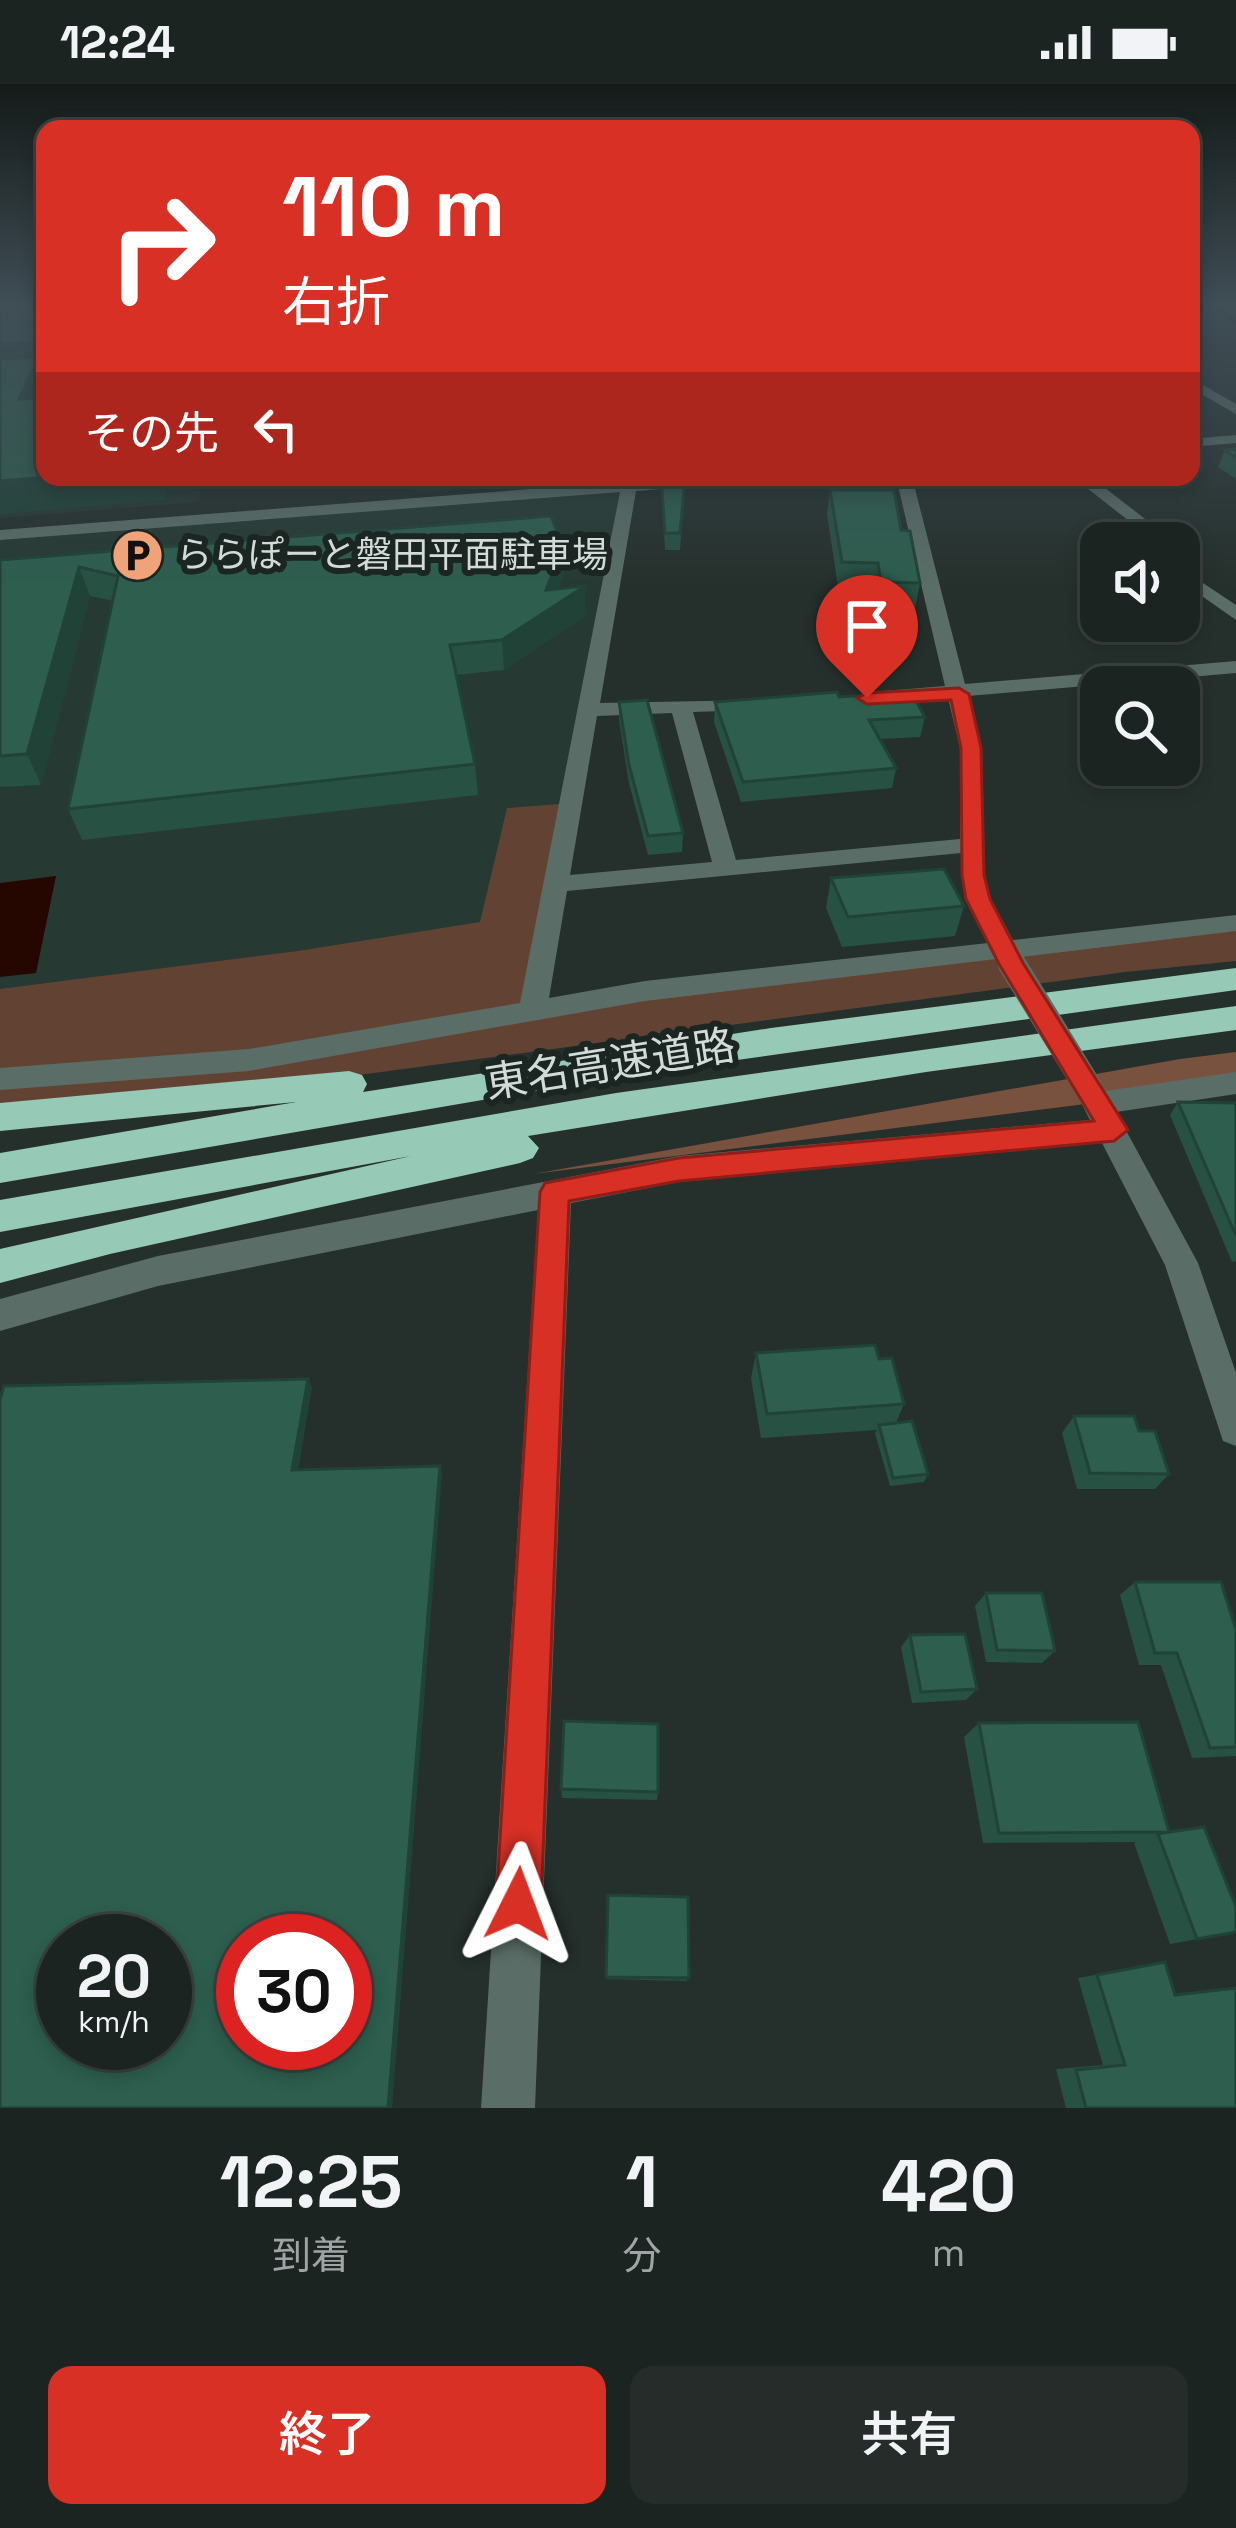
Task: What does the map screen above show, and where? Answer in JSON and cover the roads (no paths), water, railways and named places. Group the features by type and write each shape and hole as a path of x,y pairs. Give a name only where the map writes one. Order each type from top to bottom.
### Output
{"highway":[{"name":"東名高速道路","path":"0,1168 346,1107 891,1023 1236,979"},
{"name":"東名高速道路","path":"0,1216 325,1155 910,1062 1236,1018"},
{"path":"0,1117 270,1093 891,1023"},
{"path":"0,1266 350,1183 706,1110 910,1062"}],"street":[{"path":"1200,442 1236,439"},
{"path":"0,535 576,486"},
{"path":"533,1007 630,486"},
{"path":"906,486 971,748 978,899 1007,956 1100,1107 1181,1263 1236,1428"},
{"path":"1074,486 1116,522"},
{"path":"1093,486 1140,522"},
{"path":"1200,566 1236,593"},
{"path":"1200,587 1236,614"},
{"path":"844,699 959,694 1236,667"},
{"path":"590,710 774,703"},
{"path":"681,707 726,869"},
{"path":"559,884 972,845"},
{"path":"0,1078 249,1060 533,1007 1007,956 1236,923"},
{"path":"0,1315 158,1271 555,1192 1236,1083"},
{"path":"508,2108 555,1192"}],"place":[{"name":"ららぽーと磐田平面駐車場","path":"137,555"}]}
